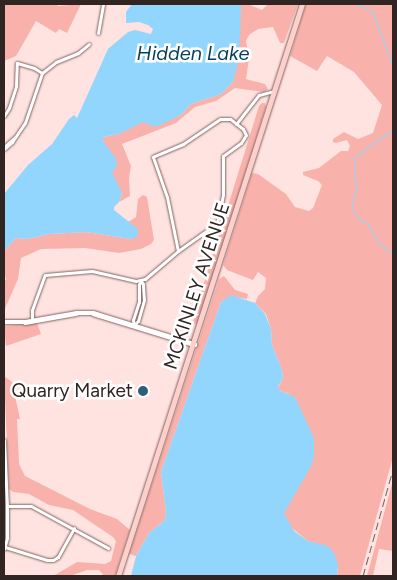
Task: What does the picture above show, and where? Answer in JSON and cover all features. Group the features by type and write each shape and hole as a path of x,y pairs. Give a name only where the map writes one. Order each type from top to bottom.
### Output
{"main road":[{"name":"MCKINLEY AVENUE","path":"118,576 302,4"},
{"path":"4,322 32,321 86,312 194,344"}],"street":[{"path":"98,33 103,4"},
{"path":"15,136 28,116 42,73 56,62 78,53 90,44"},
{"path":"4,116 9,108 16,86 17,63 34,68 42,73"},
{"path":"236,124 260,95 275,91"},
{"path":"32,321 32,310 43,278 49,273 92,271 140,281 148,278 178,251 218,221 224,191 223,156 241,143 246,135 236,124 226,118 220,119 183,144 153,157 167,197 178,251"},
{"path":"134,325 140,281"},
{"path":"4,440 7,506 7,538 4,548 53,560 58,557 74,528"},
{"path":"7,506 31,506 108,548"}],"shaded area":[{"path":"4,4 56,4 58,6 81,4 67,33 59,29 56,33 36,21 16,56 4,61"},
{"path":"241,4 248,4 262,10 268,4 298,4 284,43 280,43 273,27 258,29 249,35 246,41 249,59 246,79 265,84 268,89 264,92 235,88 216,101 195,107 176,123 122,144 131,166 129,178 130,196 119,202 122,193 114,180 103,137 119,134 143,121 181,115 191,104 221,94 233,82"},
{"path":"306,4 393,4 393,457 360,576 337,576 338,565 328,547 308,541 288,525 283,513 314,458 289,394 279,390 278,387 283,379 282,370 272,345 271,329 266,314 255,303 258,296 265,289 266,278 258,272 253,280 227,270 223,265 252,173 258,174 286,194 295,207 309,211 313,208 322,185 318,181 303,175 303,172 319,168 341,151 348,151 350,146 347,140 333,142 333,139 344,132 358,139 373,133 382,105 354,72 327,56 317,71 290,56"},
{"path":"265,103 266,107 198,323 194,324 200,296 259,106"},
{"path":"143,195 147,197 154,240 151,244 141,249 119,253 85,248 41,249 21,258 18,279 4,311 4,283 6,279 4,251 16,238 27,239 49,234 86,232 131,239 138,229 128,222 136,217 138,199"},
{"path":"224,276 235,290 248,294 247,299 230,296 221,302 161,472 166,511 165,520 149,533 136,556 129,554 219,279"},
{"path":"37,323 41,334 6,346 4,326"},
{"path":"4,376 12,382 20,419 17,419 19,464 25,476 90,509 117,519 130,530 115,576 104,576 99,570 87,570 70,576 53,576 77,562 105,564 111,561 116,541 73,510 49,505 29,494 13,492 9,489"},
{"path":"393,480 393,551 379,549 373,576 367,576"}],"water":[{"name":"Hidden Lake","path":"132,4 241,4 239,59 233,82 221,94 191,104 181,115 156,127 143,122 119,134 103,137 103,141 117,160 116,168 112,172 122,193 114,210 138,229 137,237 131,239 86,232 49,234 27,239 16,238 4,251 4,194 28,165 52,144 69,119 74,115 77,118 108,49 128,32 135,30 151,34 153,29 148,25 139,22 126,23 126,12"},
{"path":"231,295 255,303 265,314 271,329 272,345 282,370 283,379 278,386 279,390 295,397 314,438 314,458 284,513 294,531 308,541 328,546 334,553 338,565 337,576 131,576 136,556 149,533 165,520 166,511 161,472 221,302"}],"waterway":[{"path":"356,4 372,11 393,67"},
{"path":"393,129 355,157 354,176 357,186 352,202 355,214 361,221 368,224 378,242 393,254"}],"railway":[{"path":"363,576 393,469"}],"place":[{"name":"Quarry Market","path":"143,391"}]}
